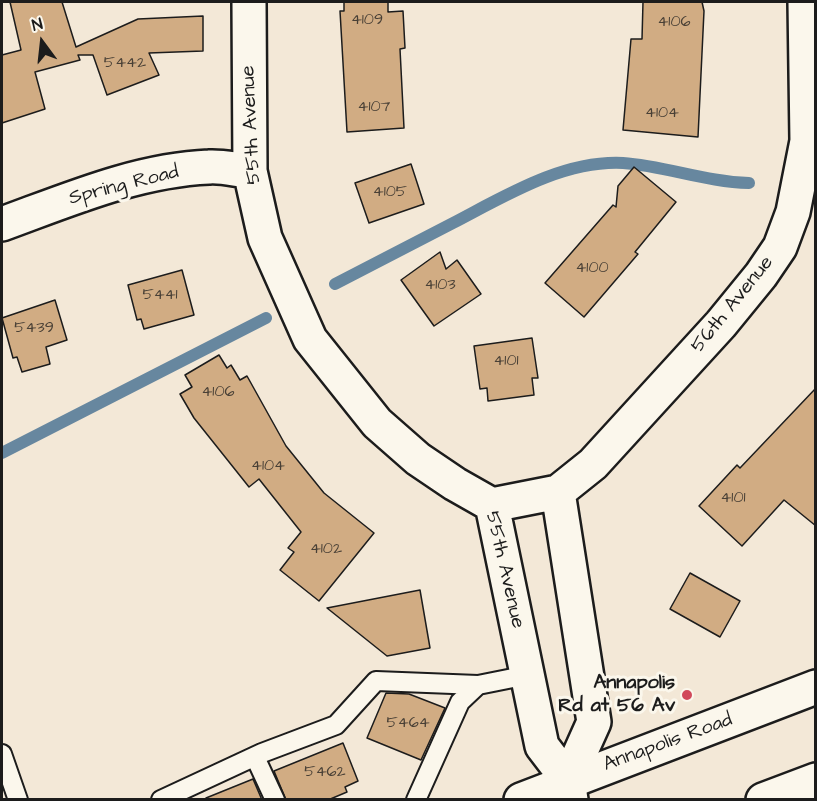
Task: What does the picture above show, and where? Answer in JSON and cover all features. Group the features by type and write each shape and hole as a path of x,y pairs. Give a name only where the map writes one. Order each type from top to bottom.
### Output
{"street":[{"name":"55th Avenue","path":"249,2 250,171 265,237 310,339 377,423 418,459 492,505 542,746 569,790"},
{"name":"56th Avenue","path":"492,505 558,492 593,464 721,324 761,275 804,210 807,141 805,2"},
{"name":"Spring Road","path":"2,224 78,196 156,174 210,167 250,171"},
{"path":"558,492 594,722 569,790"},
{"name":"Annapolis Road","path":"521,800 569,790 816,687"},
{"path":"763,800 816,780"}],"lane":[{"path":"161,800 255,757 336,725 376,681 478,685 528,675"},
{"path":"416,800 460,702 478,685"},
{"path":"2,754 18,800"},
{"path":"255,757 275,800"}],"building":[{"path":"10,2 62,2 76,47 138,19 203,16 203,51 149,53 159,75 107,95 93,55 78,55 80,60 35,72 45,109 2,123 2,55 21,50"},
{"path":"344,2 388,2 388,12 403,11 405,48 400,49 404,128 347,132 340,11 344,11"},
{"path":"643,2 702,2 704,11 698,137 623,130 631,39 642,39"},
{"path":"411,164 424,204 369,223 355,183"},
{"path":"634,167 676,202 635,252 638,254 584,317 545,283 613,205 616,207 618,186"},
{"path":"440,252 446,269 457,260 481,294 434,326 401,280"},
{"path":"182,270 194,315 144,329 141,319 137,320 128,285"},
{"path":"55,300 67,340 46,347 50,364 22,372 17,357 13,358 2,318"},
{"path":"532,338 538,378 532,378 534,395 488,401 487,388 480,389 474,346"},
{"path":"219,355 227,368 231,365 240,380 247,376 286,446 324,493 374,533 319,601 280,570 294,552 288,548 301,532 259,479 249,487 194,418 180,394 192,387 185,375"},
{"path":"816,388 816,526 784,500 742,546 699,506 737,465 740,468"},
{"path":"690,573 740,601 720,637 670,609"},
{"path":"420,590 430,648 387,656 327,608"},
{"path":"386,693 409,694 445,708 421,760 367,738"},
{"path":"343,743 358,781 345,787 347,792 328,800 286,800 274,771"},
{"path":"253,779 262,800 207,800 206,798"}],"waterway":[{"path":"335,284 514,191 578,167 623,163 717,180 749,183"},
{"path":"2,453 266,318"}],"place":[{"name":"Annapolis Rd at 56 Av","path":"687,695"}]}
